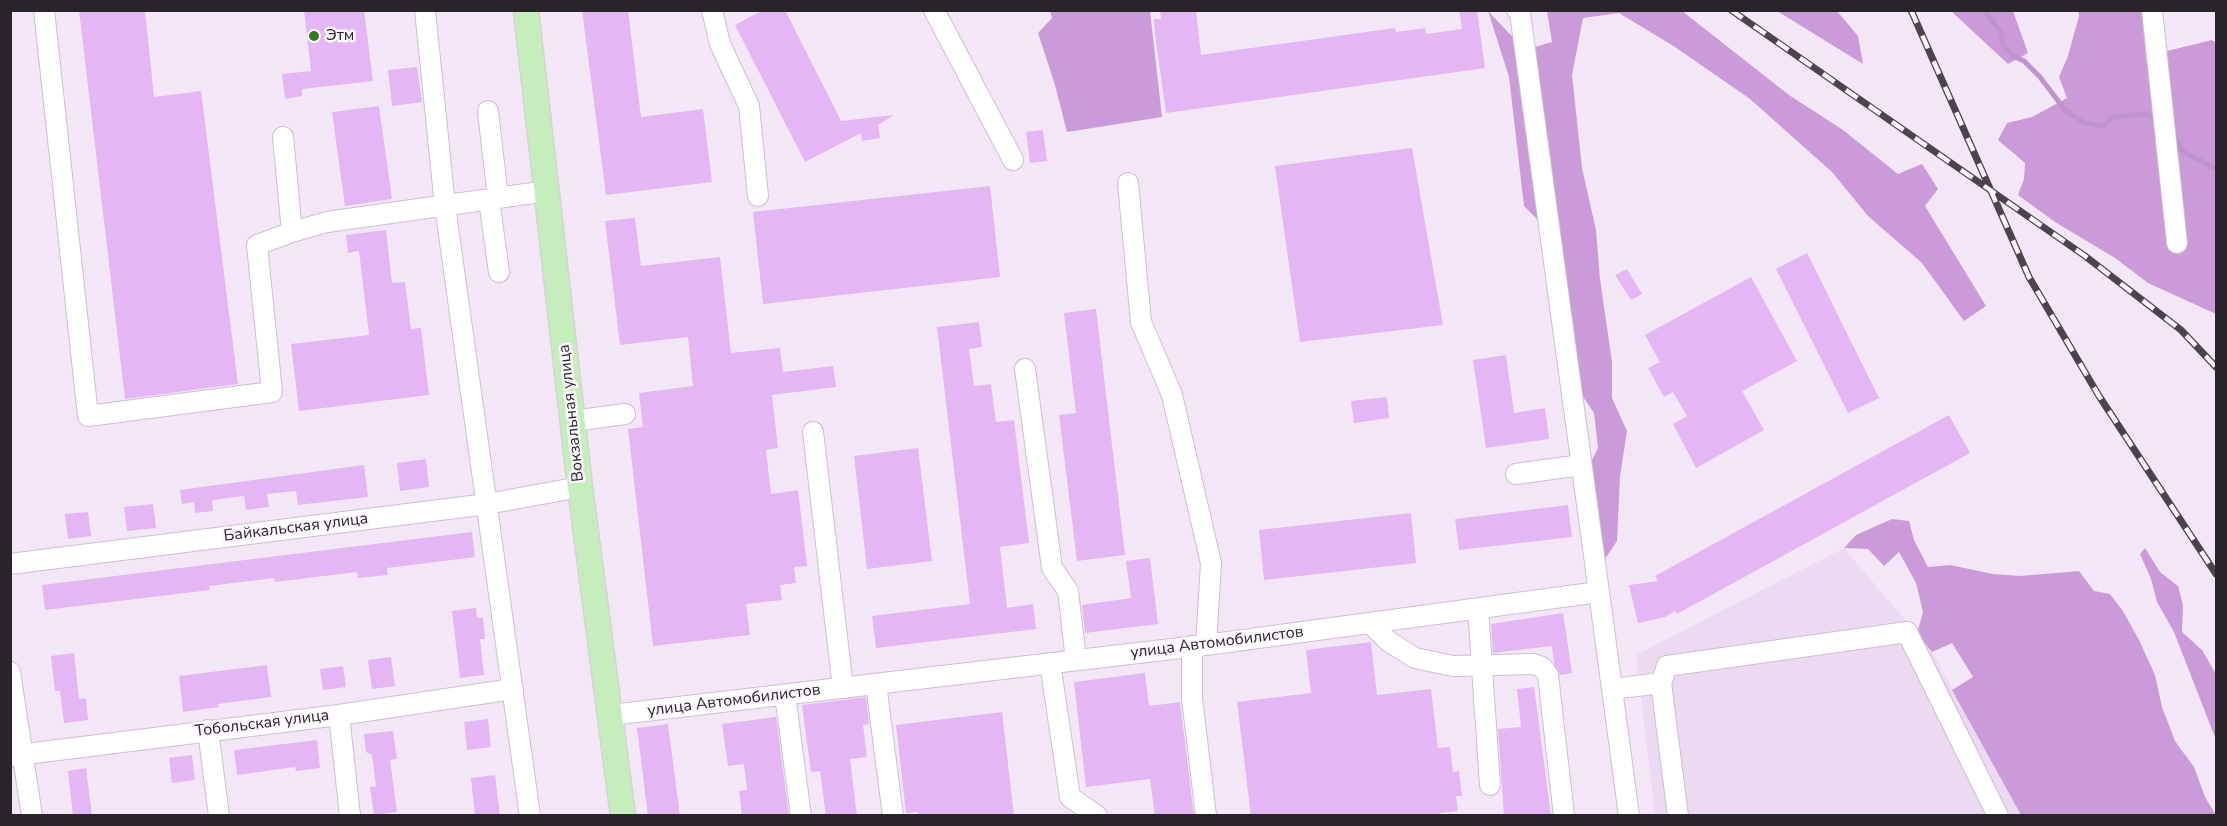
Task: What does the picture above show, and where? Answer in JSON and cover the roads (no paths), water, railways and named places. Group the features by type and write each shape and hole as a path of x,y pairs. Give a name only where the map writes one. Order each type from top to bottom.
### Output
{"main road":[{"name":"Вокзальная улица","path":"526,10 580,487 623,816"}],"street":[{"path":"44,10 88,416 272,392 257,245 327,222 547,191"},
{"path":"425,10 445,206 530,816"},
{"path":"712,10 720,44 749,106 758,195"},
{"path":"934,10 1013,160"},
{"path":"1517,10 1520,13 1629,816"},
{"path":"2152,10 2177,243"},
{"path":"488,111 499,272"},
{"path":"283,137 292,232"},
{"path":"1128,183 1141,322 1172,395 1211,564 1192,698 1206,816"},
{"path":"1025,369 1052,568 1068,591 1076,660"},
{"path":"573,421 625,414"},
{"path":"813,432 843,688"},
{"path":"1516,474 1581,465"},
{"name":"Байкальская улица","path":"10,564 487,504 580,487"},
{"name":"улица Автомобилистов","path":"611,715 1199,646 1599,592"},
{"path":"1478,609 1490,785"},
{"path":"1370,623 1388,641 1415,658 1454,666 1534,664 1542,667 1548,675 1564,816"},
{"path":"1677,816 1661,683 1667,666 1907,632 1998,816"},
{"path":"1050,663 1070,797 1097,816"},
{"path":"10,672 16,756 32,816"},
{"path":"1612,689 1661,683"},
{"path":"876,684 893,816"},
{"name":"Тобольская улица","path":"16,756 339,715 513,689"},
{"path":"785,695 801,816"},
{"path":"339,715 350,816"},
{"path":"208,730 219,816"}],"waterway":[{"path":"1984,10 2001,32 2003,45 2040,77 2065,110 2084,123 2104,126 2113,117 2148,114 2158,121"},
{"path":"2173,132 2182,151 2216,169"}],"railway":[{"path":"1731,10 2085,256 2181,330 2216,367"},
{"path":"1911,10 2029,277 2099,396 2216,574"}],"place":[{"name":"Этм","path":"314,36"}]}
